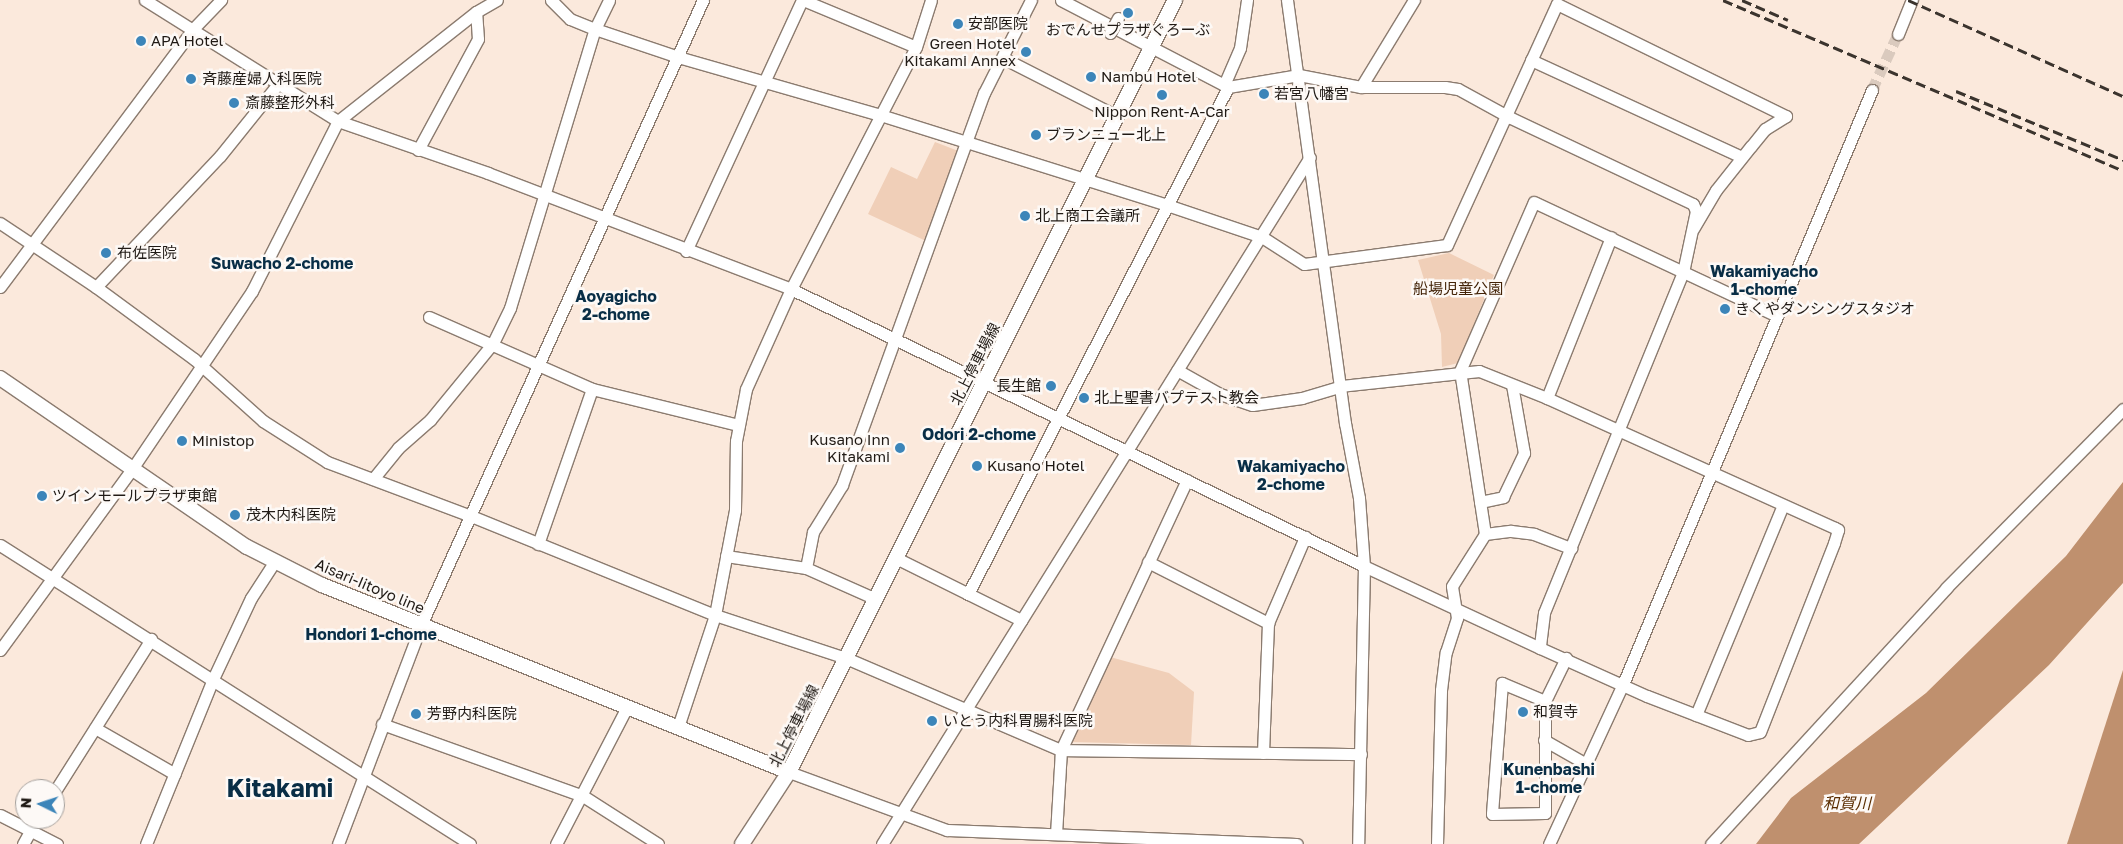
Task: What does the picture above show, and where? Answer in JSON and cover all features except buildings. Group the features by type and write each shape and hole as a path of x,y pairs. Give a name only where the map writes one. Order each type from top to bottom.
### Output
{"main road":[{"name":"北上停車場線","path":"742,844 789,772 1175,0"},
{"name":"Aisari-Iitoyo line","path":"0,378 247,547 322,585 789,772"}],"street":[{"path":"145,0 277,85 338,121 545,195 686,251 791,289 1364,566 1540,648 1696,715 1748,735 1760,732 1838,530 1820,518 1783,505 1547,398 1512,386 1479,371 1460,372 1442,377 1342,386 1302,398 1252,404 1220,394 1177,370"},
{"path":"0,287 192,30 221,0"},
{"path":"0,650 132,469 252,291 338,121 476,12 498,0"},
{"path":"551,0 570,19 595,28 678,57 880,115 1170,206 1262,237 1304,264 1325,263 1447,245 1557,4 1786,116 1765,129 1716,190 1693,229"},
{"path":"373,478 398,448 430,420 493,343 510,308 595,28 609,0"},
{"path":"338,844 421,625 540,366 703,0"},
{"path":"686,251 802,0 916,47"},
{"path":"678,727 715,615 735,510 739,425 746,390 791,289 916,47 931,0"},
{"path":"806,568 813,532 842,485 894,339 968,143 984,93 1031,0"},
{"path":"1061,0 1226,86 1299,75 1361,86 1445,87 1458,90 1506,115 1693,204 1696,211 1683,272 1620,431 1544,613 1540,648"},
{"path":"968,594 1057,418 1170,206 1226,86 1240,48 1247,0"},
{"path":"1287,0 1342,386 1364,566 1358,844"},
{"path":"1361,86 1414,0"},
{"path":"1898,34 1912,0"},
{"path":"418,150 478,39 476,12"},
{"path":"1110,33 1118,18"},
{"path":"1002,58 1117,116"},
{"path":"1531,60 1742,157"},
{"path":"96,287 220,156 277,85"},
{"path":"1549,844 1623,684 1775,315 1872,90"},
{"path":"882,844 965,706 1262,237 1310,157"},
{"path":"1437,844 1441,690 1446,652 1457,618 1453,606 1452,586 1485,534 1460,372 1534,202 1775,315"},
{"path":"0,223 96,287 201,367 263,421 327,462 471,516 715,615 846,658 965,706 1061,750 1360,754"},
{"path":"1547,398 1611,237"},
{"path":"429,317 493,343 592,389 739,425"},
{"path":"1480,502 1503,497 1524,453 1512,386"},
{"path":"538,544 592,389"},
{"path":"1711,844 1940,594 2123,409"},
{"path":"1056,834 1061,750 1186,480"},
{"path":"1696,715 1783,505"},
{"path":"1485,534 1511,531 1534,534 1571,548"},
{"path":"1264,753 1268,624 1305,537"},
{"path":"0,545 52,581 152,639 470,844"},
{"path":"726,556 806,568 876,598"},
{"path":"896,558 1021,620"},
{"path":"146,844 213,679 251,598 275,561"},
{"path":"1148,562 1268,624"},
{"path":"63,779 152,639"},
{"path":"1545,701 1502,683 1492,814 1545,813 1545,701 1566,658"},
{"path":"556,844 583,796 627,707"},
{"path":"382,724 583,796 652,842"},
{"path":"95,728 174,774"},
{"path":"1544,740 1586,764"},
{"path":"789,772 947,830 1023,839 1056,834 1296,844"},
{"path":"0,815 56,844"},
{"path":"23,844 30,830"}],"green space":[{"path":"935,142 961,152 926,241 868,214 891,167 917,179"},
{"name":"船場児童公園","path":"1449,253 1494,275 1458,363 1442,367 1441,334 1418,260"},
{"path":"1110,657 1169,673 1194,692 1191,745 1070,742"}],"water":[{"name":"和賀川","path":"2123,482 2123,583 2049,665 1859,844 1756,844 1791,798 1926,693 2066,556"},
{"path":"2123,670 2123,844 2067,844"}],"tunnel":[{"path":"1872,90 1898,34"}],"railway":[{"path":"1723,0 2123,171"},
{"path":"1742,0 1788,20"},
{"path":"1908,0 2123,96"},
{"path":"1956,91 2123,160"}],"place":[{"name":"おでんせプラザぐろーぶ","path":"1128,13"},
{"name":"安部医院","path":"958,24"},
{"name":"APA Hotel","path":"141,41"},
{"name":"Green Hotel Kitakami Annex","path":"1026,52"},
{"name":"Nambu Hotel","path":"1091,77"},
{"name":"斉藤産婦人科医院","path":"191,79"},
{"name":"若宮八幡宮","path":"1264,94"},
{"name":"Nippon Rent-A-Car","path":"1162,95"},
{"name":"斎藤整形外科","path":"234,103"},
{"name":"ブランニュー北上","path":"1036,135"},
{"name":"北上商工会議所","path":"1025,216"},
{"name":"布佐医院","path":"106,253"},
{"name":"きくやダンシングスタジオ","path":"1725,309"},
{"name":"長生館","path":"1051,386"},
{"name":"北上聖書バプテスト教会","path":"1084,398"},
{"name":"Ministop","path":"182,441"},
{"name":"Kusano Inn Kitakami","path":"900,448"},
{"name":"Kusano Hotel","path":"977,466"},
{"name":"ツインモールプラザ東館","path":"42,496"},
{"name":"茂木内科医院","path":"235,515"},
{"name":"和賀寺","path":"1523,712"},
{"name":"芳野内科医院","path":"416,714"},
{"name":"いとう内科胃腸科医院","path":"932,721"}],"district":[{"name":"Suwacho 2-chome","path":"282,263"},
{"name":"Wakamiyacho 1-chome","path":"1764,280"},
{"name":"Aoyagicho 2-chome","path":"616,305"},
{"name":"Odori 2-chome","path":"979,434"},
{"name":"Wakamiyacho 2-chome","path":"1291,475"},
{"name":"Hondori 1-chome","path":"371,634"},
{"name":"Kunenbashi 1-chome","path":"1549,778"},
{"name":"Kitakami","path":"280,788"}]}
